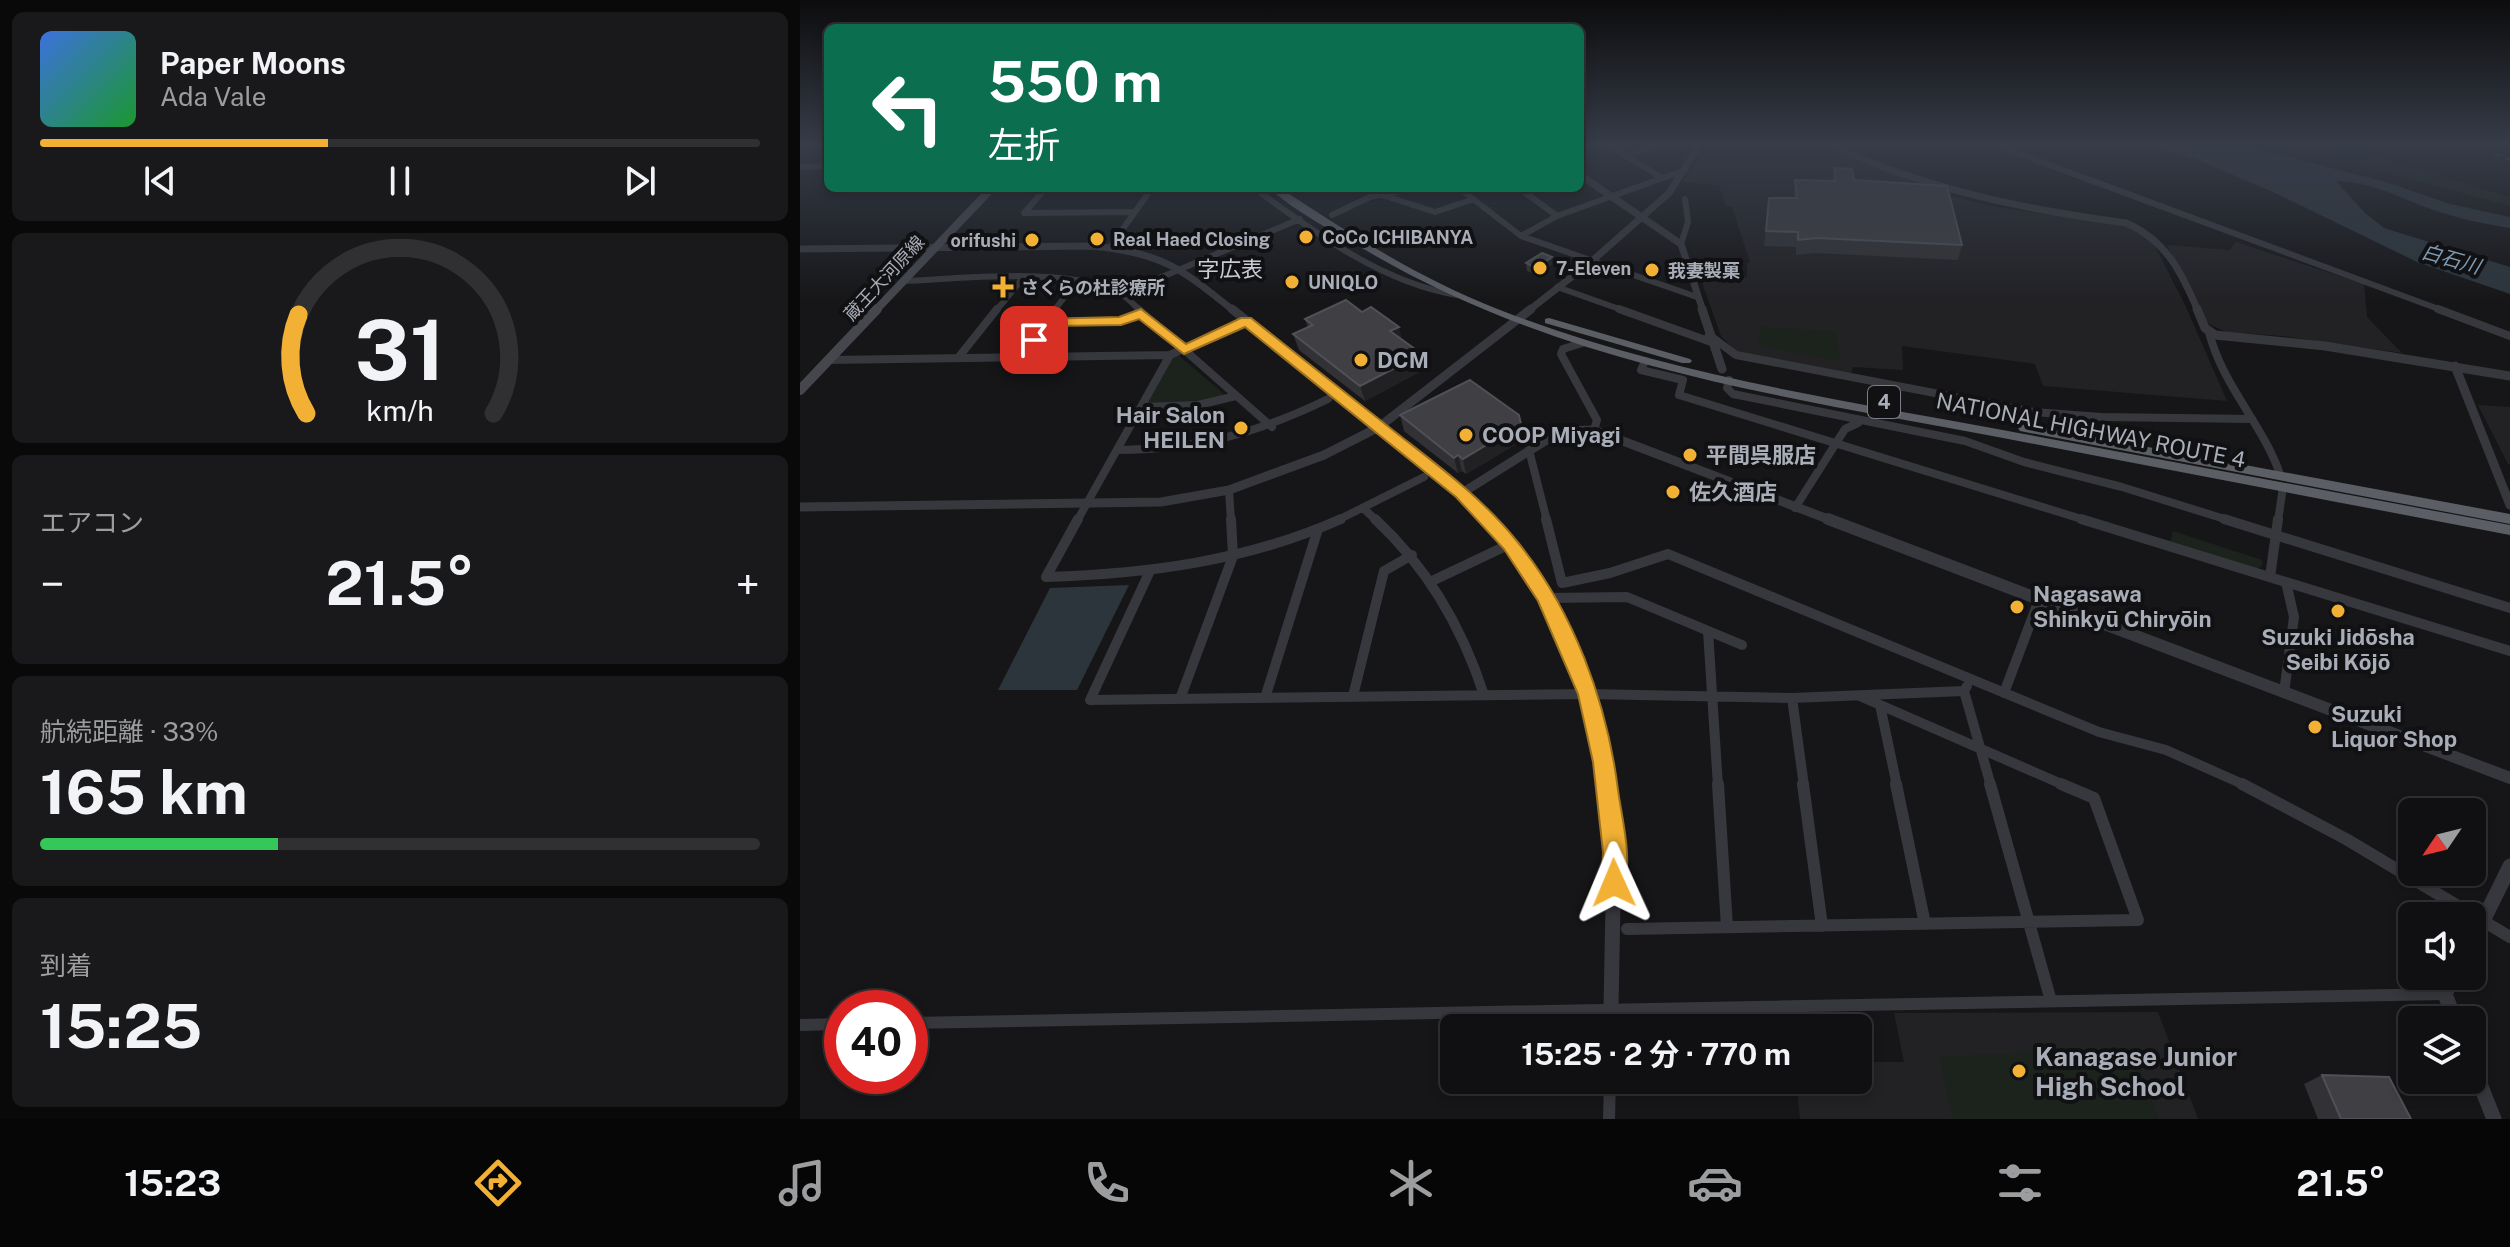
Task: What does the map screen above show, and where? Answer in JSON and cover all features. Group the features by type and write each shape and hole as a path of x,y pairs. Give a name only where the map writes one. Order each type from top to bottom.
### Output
{"highway":[{"name":"NATIONAL HIGHWAY ROUTE 4","path":"1287,196 1384,257 1457,295 1726,375"},
{"name":"NATIONAL HIGHWAY ROUTE 4","path":"1303,196 1428,271 1521,316 1582,343 1645,361 2281,480 2510,519"},
{"name":"NATIONAL HIGHWAY ROUTE 4","path":"2281,480 2510,530"}],"main road":[{"name":"蔵王大河原線","path":"800,390 984,196"}],"street":[{"path":"1039,196 1024,213 1135,212"},
{"path":"1110,247 1146,196"},
{"path":"1266,196 1372,264 1440,295 1457,295"},
{"path":"1332,215 1374,196"},
{"path":"1386,196 1435,212 1474,199"},
{"path":"1470,196 1521,236 1697,297"},
{"path":"1530,196 1557,216"},
{"path":"1521,236 1557,216 1610,196"},
{"path":"1611,196 1681,244"},
{"path":"800,507 1161,502 1229,490 1324,455 1379,427 1592,261 1666,196"},
{"path":"1967,196 2126,223 2144,230 2172,255 2209,332 2212,350 2230,387 2271,447 2281,480 2270,577"},
{"path":"2134,196 2510,336"},
{"path":"1685,199 1688,222 1681,244 1710,338 1726,375 1727,388 1733,394 1965,441 2024,462 2122,487 2510,608"},
{"path":"1121,294 1300,219"},
{"path":"800,249 1110,247 1152,255 1180,268 1462,493 1510,544 1547,598 1588,694 1604,762 1614,852 1611,1014"},
{"path":"958,358 1022,279"},
{"path":"904,281 1077,280 1121,294 1272,427"},
{"path":"1021,357 1077,280"},
{"path":"1557,287 1710,338 1736,355 2034,412 2101,417 2252,419"},
{"path":"1046,322 1121,321 1141,313"},
{"path":"828,360 1170,355 1246,321"},
{"path":"2209,332 2325,346 2510,376"},
{"path":"1582,343 1563,349 1561,354 1597,420 1594,430"},
{"path":"1170,355 1046,577 1149,573 1233,556 1318,529 1424,477"},
{"path":"1645,361 1641,370 1683,380 1679,395 2510,651"},
{"path":"2455,366 2510,505"},
{"path":"1142,407 1198,405 1236,396"},
{"path":"1118,450 1197,447 1272,427 1328,399"},
{"path":"1795,508 1845,429 1863,422"},
{"path":"1462,493 1561,431 1594,430 2510,778"},
{"path":"1529,450 1562,583 1566,585"},
{"path":"1180,699 1233,556 1229,490"},
{"path":"1363,508 1412,555 1432,581 1461,631 1484,695"},
{"path":"1265,698 1318,529"},
{"path":"1432,581 1510,544"},
{"path":"1566,585 1668,554 2099,732 2173,753 2234,779 2285,805 2450,902"},
{"path":"1353,696 1384,571 1412,555"},
{"path":"1149,573 1090,700 1588,694 1792,698 1964,691"},
{"path":"2284,693 2294,617 2286,582"},
{"path":"1565,598 1566,585"},
{"path":"1547,598 1627,597 1742,645"},
{"path":"2004,693 2039,600"},
{"path":"1708,631 1715,698 1727,927"},
{"path":"1971,679 1964,691 2051,1001"},
{"path":"1627,929 2138,920 2094,798 1859,695"},
{"path":"1792,698 1822,926"},
{"path":"1880,705 1925,924"},
{"path":"2486,918 2510,866"},
{"path":"2486,923 2510,937"},
{"path":"2447,990 2445,994 2450,1006"},
{"path":"928,1023 2445,994"},
{"path":"800,1025 824,1024"},
{"path":"1609,1119 1610,1094"},
{"path":"2484,1094 2494,1119"}],"shaded area":[{"path":"1723,196 1953,196 1996,207 2126,226 2154,244 2186,307 2227,401 2043,386 2035,364 1902,346 1903,370 1853,367 1851,375 1737,352 1721,336 1701,280 1747,277 1747,263 1750,262 1732,207 1726,206"},
{"path":"2473,196 2507,196 2510,206"},
{"path":"2236,242 2364,284 2367,317 2402,353 2282,336 2226,332 2207,323 2167,245 2230,250"},
{"path":"1760,327 1836,331 1840,361 1759,346"},
{"path":"1178,355 1224,394 1197,404 1145,404 1171,357"},
{"path":"2478,405 2510,407 2510,464 2508,464"},
{"path":"2173,531 2262,560 2262,566 2257,569 2170,543"},
{"name":"Kanagase Junior High School","path":"2158,1012 2198,1119 1800,1119 1797,1094 1872,1094 1872,1062 1904,1062 1894,1013"},
{"path":"2133,1047 2158,1119 1953,1119 1939,1057"}],"water":[{"name":"白石川","path":"2282,196 2350,196 2384,228 2510,267 2510,294 2417,262"},
{"path":"2399,196 2427,196 2510,217 2510,228 2480,223"},
{"path":"1129,585 1077,690 998,690 1050,588"}],"building":[{"path":"1950,196 1962,245 1817,238 1798,240 1798,232 1766,231 1769,198"},
{"path":"1542,253 1552,257 1536,268 1526,263"},
{"name":"DCM","path":"1346,300 1362,312 1371,307 1399,327 1390,331 1422,354 1360,386 1293,334 1313,325 1305,319"},
{"name":"COOP Miyagi","path":"1470,380 1519,415 1521,424 1463,459 1458,455 1454,458 1400,415"},
{"path":"2322,1075 2389,1077 2411,1119 2341,1119"}],"place":[{"name":"CoCo ICHIBANYA","path":"1306,237"},
{"name":"Real Haed Closing","path":"1097,239"},
{"name":"orifushi","path":"1032,240"},
{"name":"7-Eleven","path":"1540,268"},
{"name":"我妻製菓","path":"1652,270"},
{"name":"UNIQLO","path":"1292,282"},
{"name":"さくらの杜診療所","path":"1003,287"},
{"name":"DCM","path":"1361,360"},
{"name":"Hair Salon HEILEN","path":"1241,428"},
{"name":"COOP Miyagi","path":"1466,435"},
{"name":"平間呉服店","path":"1690,455"},
{"name":"佐久酒店","path":"1673,492"},
{"name":"Nagasawa Shinkyū Chiryōin","path":"2017,607"},
{"name":"Suzuki Jidōsha Seibi Kōjō","path":"2338,611"},
{"name":"Suzuki Liquor Shop","path":"2315,727"},
{"name":"Kanagase Junior High School","path":"2019,1071"}],"district":[{"name":"字広表","path":"1230,269"}],"route":[{"path":"1034,340 1046,322 1121,321 1141,313 1184,350 1246,321 1462,493 1510,544 1547,598 1588,694 1604,762 1614,852 1614,883"}]}
